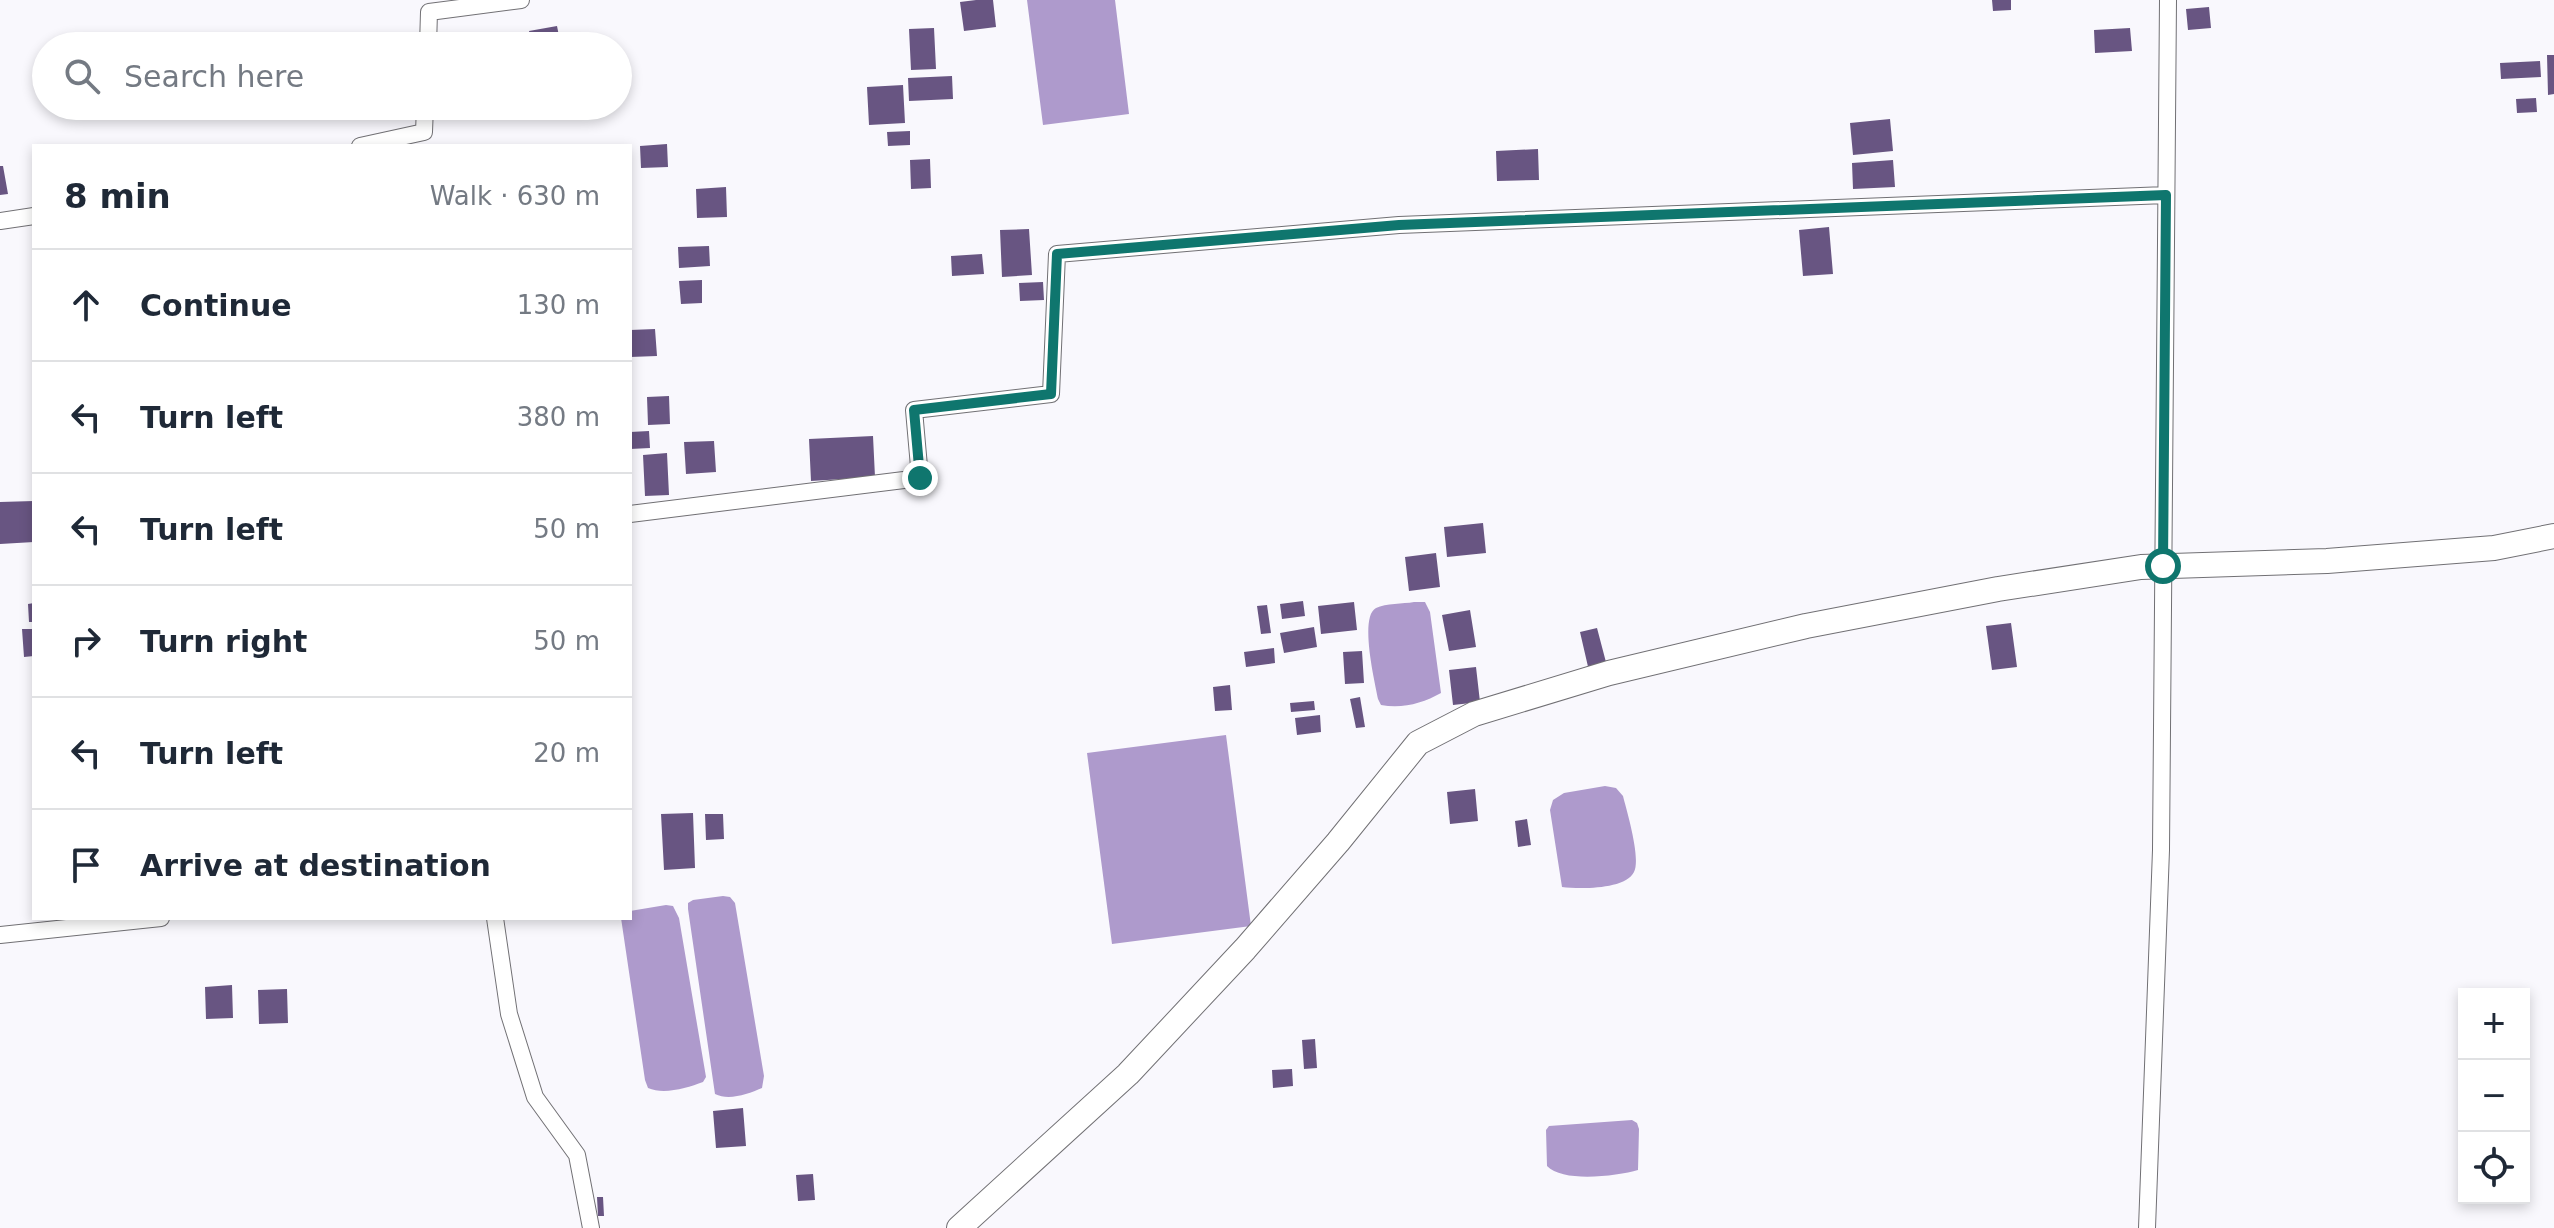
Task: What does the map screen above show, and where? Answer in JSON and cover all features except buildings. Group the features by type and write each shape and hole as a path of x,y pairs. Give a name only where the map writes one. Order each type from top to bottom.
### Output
{"main road":[{"path":"959,1228 1128,1074 1255,938 1418,743 1474,714 1579,682 1806,626 1998,589 2141,567 2327,561 2494,548 2554,536"}],"street":[{"path":"428,32 429,12 521,0"},
{"path":"2147,1228 2161,850 2168,0"},
{"path":"369,144 424,132 424,120"},
{"path":"632,514 920,478 914,410 1051,394 1057,254 1399,225 2166,195"},
{"path":"0,221 32,216"},
{"path":"0,935 142,920"},
{"path":"495,920 509,1014 535,1097 577,1155 591,1228"}],"shaded area":[{"path":"1027,0 1115,0 1129,114 1043,125"},
{"path":"1425,602 1430,612 1441,693 1412,704 1381,705 1368,636 1371,614 1380,606"},
{"path":"1226,735 1251,926 1112,944 1087,753"},
{"path":"1605,786 1616,788 1623,796 1635,846 1634,872 1629,878 1612,885 1562,887 1550,810 1553,800 1564,793"},
{"path":"730,897 735,903 764,1076 762,1088 732,1097 715,1094 688,909 688,903 693,900"},
{"path":"673,906 679,918 706,1077 703,1082 676,1090 648,1088 621,920 632,920 632,911"},
{"path":"1632,1120 1639,1129 1638,1170 1604,1176 1577,1176 1565,1175 1547,1166 1546,1130 1549,1126"}],"route":[{"path":"920,478 914,410 1051,394 1057,254 1399,225 2166,195 2163,566"}]}
